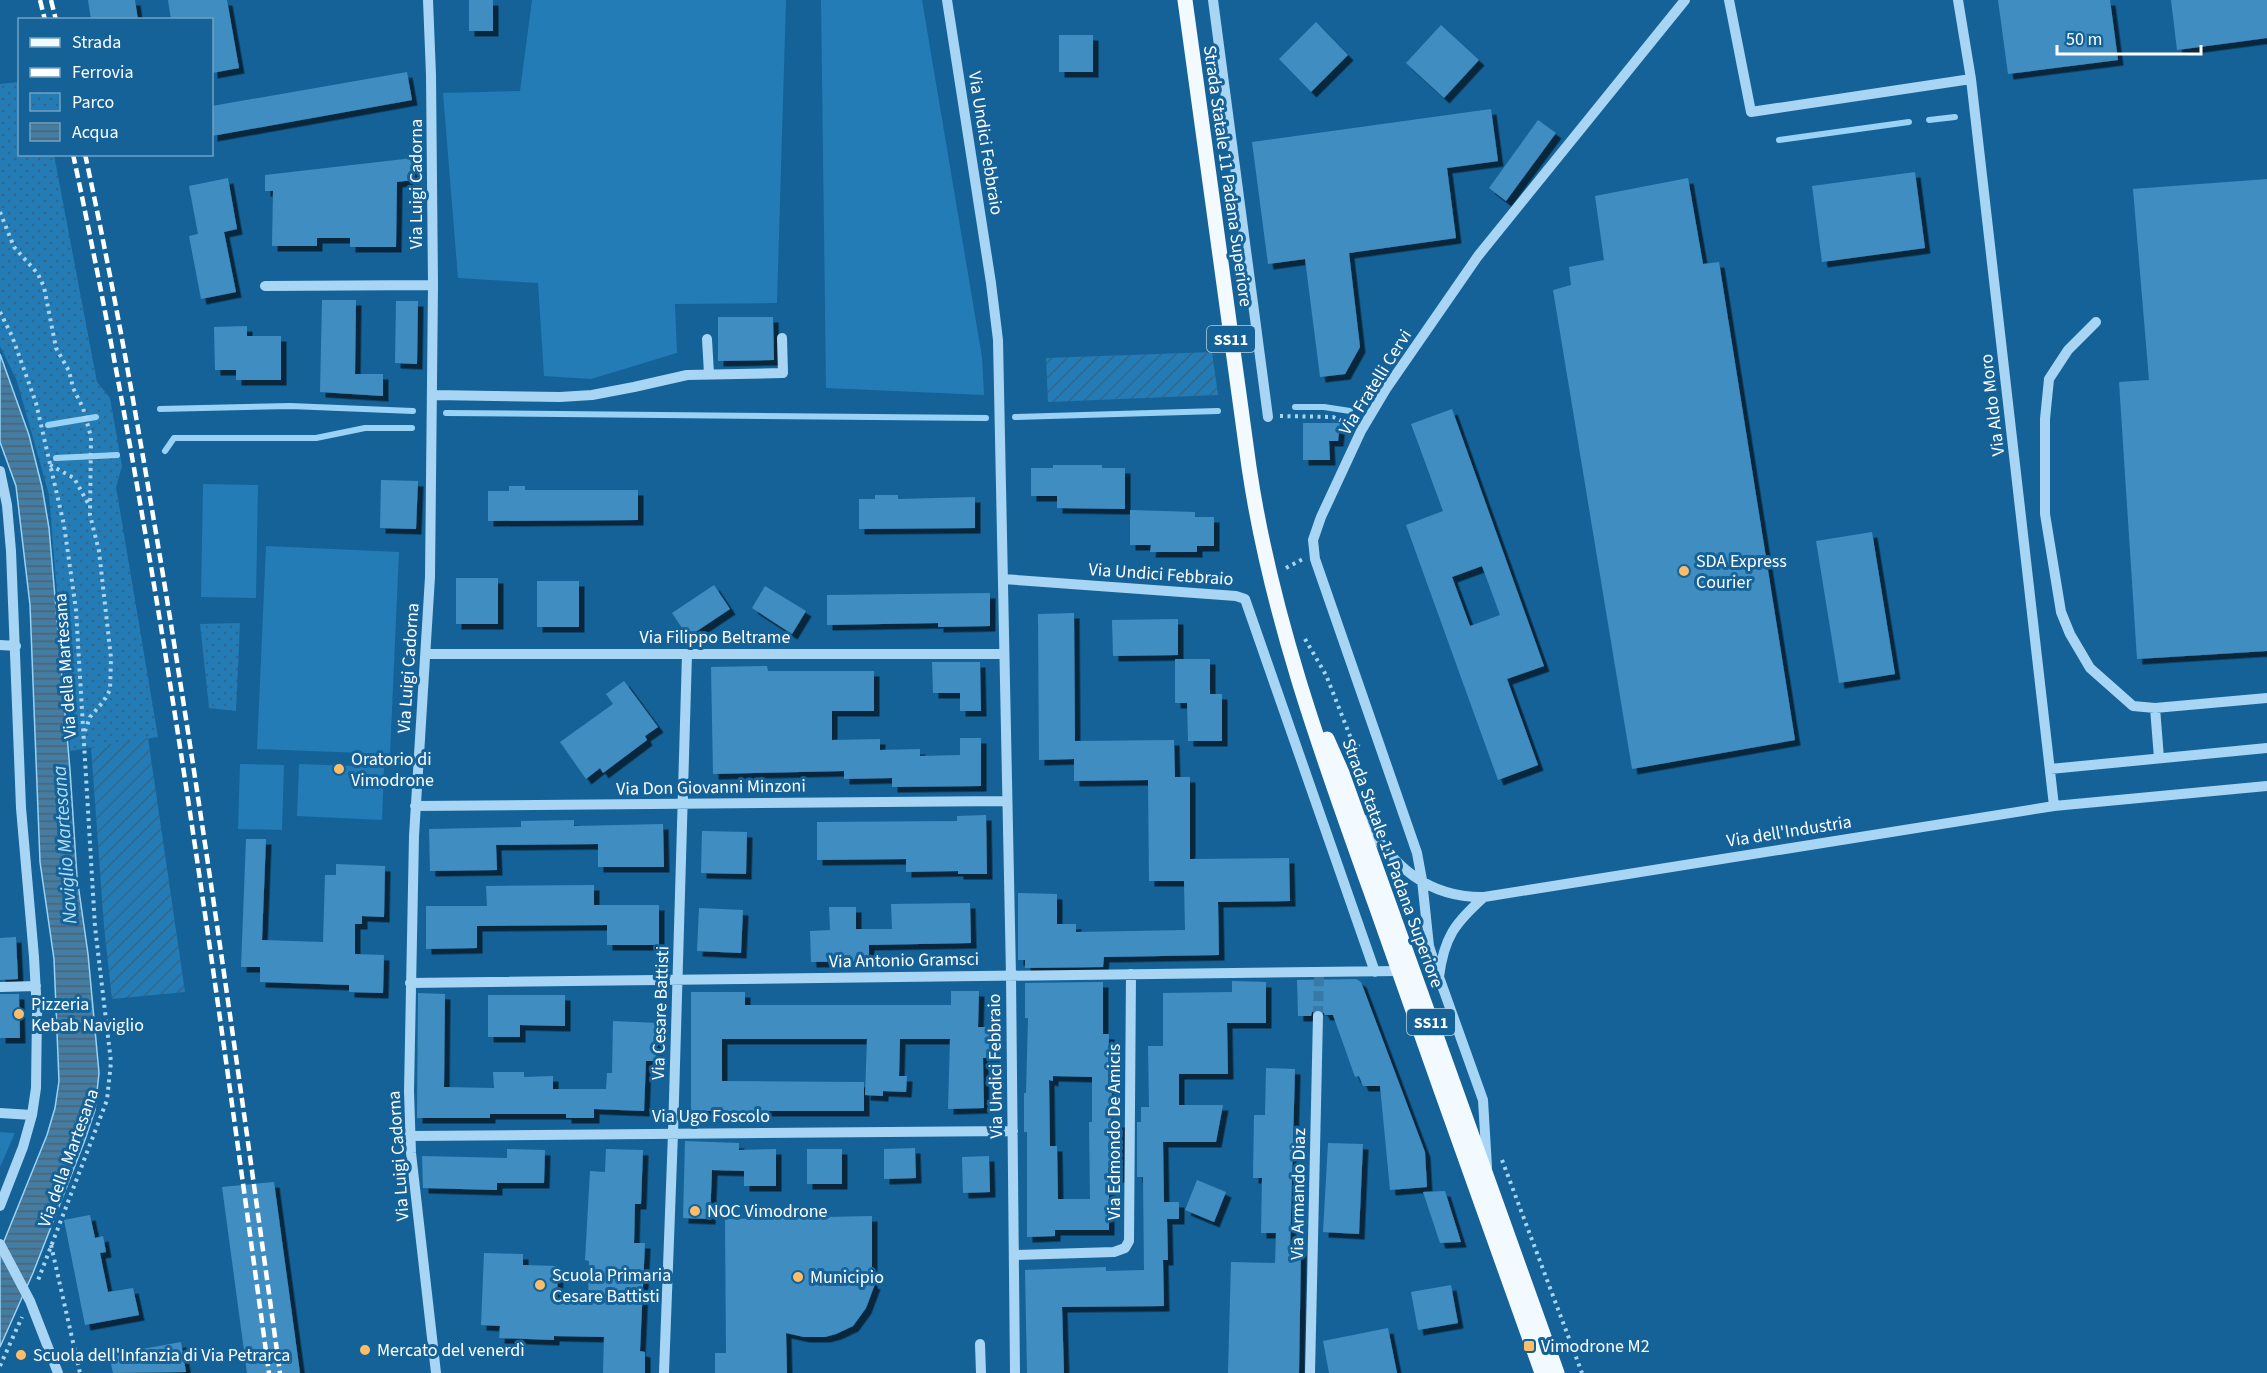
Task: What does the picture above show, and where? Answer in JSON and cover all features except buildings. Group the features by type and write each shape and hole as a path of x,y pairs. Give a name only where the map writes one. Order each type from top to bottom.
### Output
{"main road":[{"name":"Strada Statale 11 Padana Superiore","path":"1185,0 1252,488 1272,591 1330,777 1542,1373"},
{"name":"Strada Statale 11 Padana Superiore","path":"1298,674 1342,772 1557,1373"}],"street":[{"name":"Via Luigi Cadorna","path":"428,0 433,285 430,577 427,654 415,806 409,1136 436,1373"},
{"name":"Via Undici Febbraio","path":"947,0 997,327 1011,975 1015,1373"},
{"path":"1213,0 1268,417"},
{"name":"Via Fratelli Cervi","path":"1488,1180 1485,1112 1481,1092 1429,946 1417,853 1314,552 1313,540 1361,431 1386,389 1478,256 1685,0"},
{"path":"1729,0 1751,112 1971,79"},
{"name":"Via Aldo Moro","path":"1958,0 1971,79 2054,806"},
{"path":"265,286 433,285"},
{"path":"2097,322 2067,350 2049,379 2045,418 2044,514 2061,612 2070,634 2090,668 2133,706 2156,708 2267,698"},
{"path":"433,395 560,397 623,389 687,375 783,373 782,338"},
{"path":"707,339 709,374"},
{"path":"0,471 9,523 21,808 36,986 36,1088 32,1115 23,1147 0,1206"},
{"name":"Via Undici Febbraio","path":"1003,579 1236,596 1245,599 1375,972"},
{"path":"0,645 15,646"},
{"name":"Via Filippo Beltrame","path":"427,654 1004,654"},
{"name":"Via Cesare Battisti","path":"663,1373 674,1133 687,654"},
{"path":"2156,708 2159,758"},
{"path":"2050,769 2267,748"},
{"name":"Via dell'Industria","path":"1353,805 1394,860 1407,872 1455,896 1484,897 2054,806 2267,786"},
{"name":"Via Don Giovanni Minzoni","path":"415,806 1007,801"},
{"path":"1439,977 1441,958 1449,936 1457,923 1484,897"},
{"name":"Via Antonio Gramsci","path":"410,983 1399,971"},
{"name":"Via Edmondo De Amicis","path":"1014,1255 1109,1253 1122,1250 1129,1241 1131,974"},
{"path":"0,987 36,986"},
{"name":"Via Armando Diaz","path":"1310,1373 1318,1016"},
{"path":"0,1113 32,1115"},
{"name":"Via Ugo Foscolo","path":"409,1136 1012,1131"},
{"path":"0,1244 30,1301 58,1373"},
{"path":"980,1344 981,1373"}],"path":[{"path":"0,212 14,247 38,274 44,287 56,348 69,371 75,396 83,408 90,429 92,447 89,506 99,551 111,658 110,690 90,717 84,735"},
{"name":"Via della Martesana","path":"0,312 12,336 36,403 64,525 76,610 96,927 111,1062 107,1100 30,1301 0,1366"},
{"path":"1268,417 1308,415 1333,417 1361,431"},
{"path":"50,465 74,478 89,506"},
{"path":"1282,570 1314,552"},
{"path":"1304,636 1326,675 1352,741 1356,746 1362,747"},
{"path":"1501,1156 1582,1373"},
{"path":"51,1245 80,1373"}],"green space":[{"path":"532,0 786,0 777,303 675,304 677,353 591,379 544,376 538,283 458,278 443,93 520,91"},
{"path":"821,0 922,0 982,357 984,395 826,388"},
{"path":"18,82 18,156 54,156 97,382 110,398 122,466 116,487 158,737 70,751 49,495 17,381 0,346 0,84"},
{"path":"1212,352 1218,395 1048,402 1046,358"},
{"path":"203,484 258,485 256,598 201,597"},
{"path":"266,546 399,552 390,754 257,749"},
{"path":"240,623 236,711 209,708 200,624"},
{"path":"148,738 185,992 112,999 104,927 91,747"},
{"path":"240,764 284,765 282,830 238,829"},
{"path":"299,764 384,767 382,820 297,816"},
{"path":"0,1132 15,1133 0,1167"}],"water":[{"name":"Naviglio Martesana","path":"0,354 29,435 49,528 77,877 88,954 99,1073 95,1110 85,1140 33,1273 0,1347 0,1251 47,1135 55,1108 59,1081 54,959 40,862 30,605 16,486 0,442"}],"waterway":[{"path":"1929,120 1955,117"},
{"path":"1779,140 1909,122"},
{"path":"160,409 290,406 413,411"},
{"path":"1295,407 1324,407 1350,411"},
{"path":"1015,417 1218,411"},
{"path":"446,413 986,418"},
{"path":"48,425 96,417"},
{"path":"165,451 174,438 316,438 365,428 412,428"},
{"path":"56,458 117,455"}],"tunnel":[{"path":"1318,1016 1319,975"}],"railway":[{"path":"40,0 44,18"},
{"path":"51,0 56,18"},
{"path":"73,156 104,305 158,609 205,914 269,1373"},
{"path":"85,156 126,361 178,669 224,971 280,1373"}],"place":[{"name":"SDA Express Courier","path":"1684,571"},
{"name":"Oratorio di Vimodrone","path":"339,769"},
{"name":"Pizzeria Kebab Naviglio","path":"19,1014"},
{"name":"NOC Vimodrone","path":"695,1211"},
{"name":"Municipio","path":"798,1277"},
{"name":"Scuola Primaria Cesare Battisti","path":"540,1285"},
{"name":"Vimodrone M2","path":"1529,1346"},
{"name":"Mercato del venerdì","path":"365,1350"},
{"name":"Scuola dell'Infanzia di Via Petrarca","path":"21,1355"}]}
